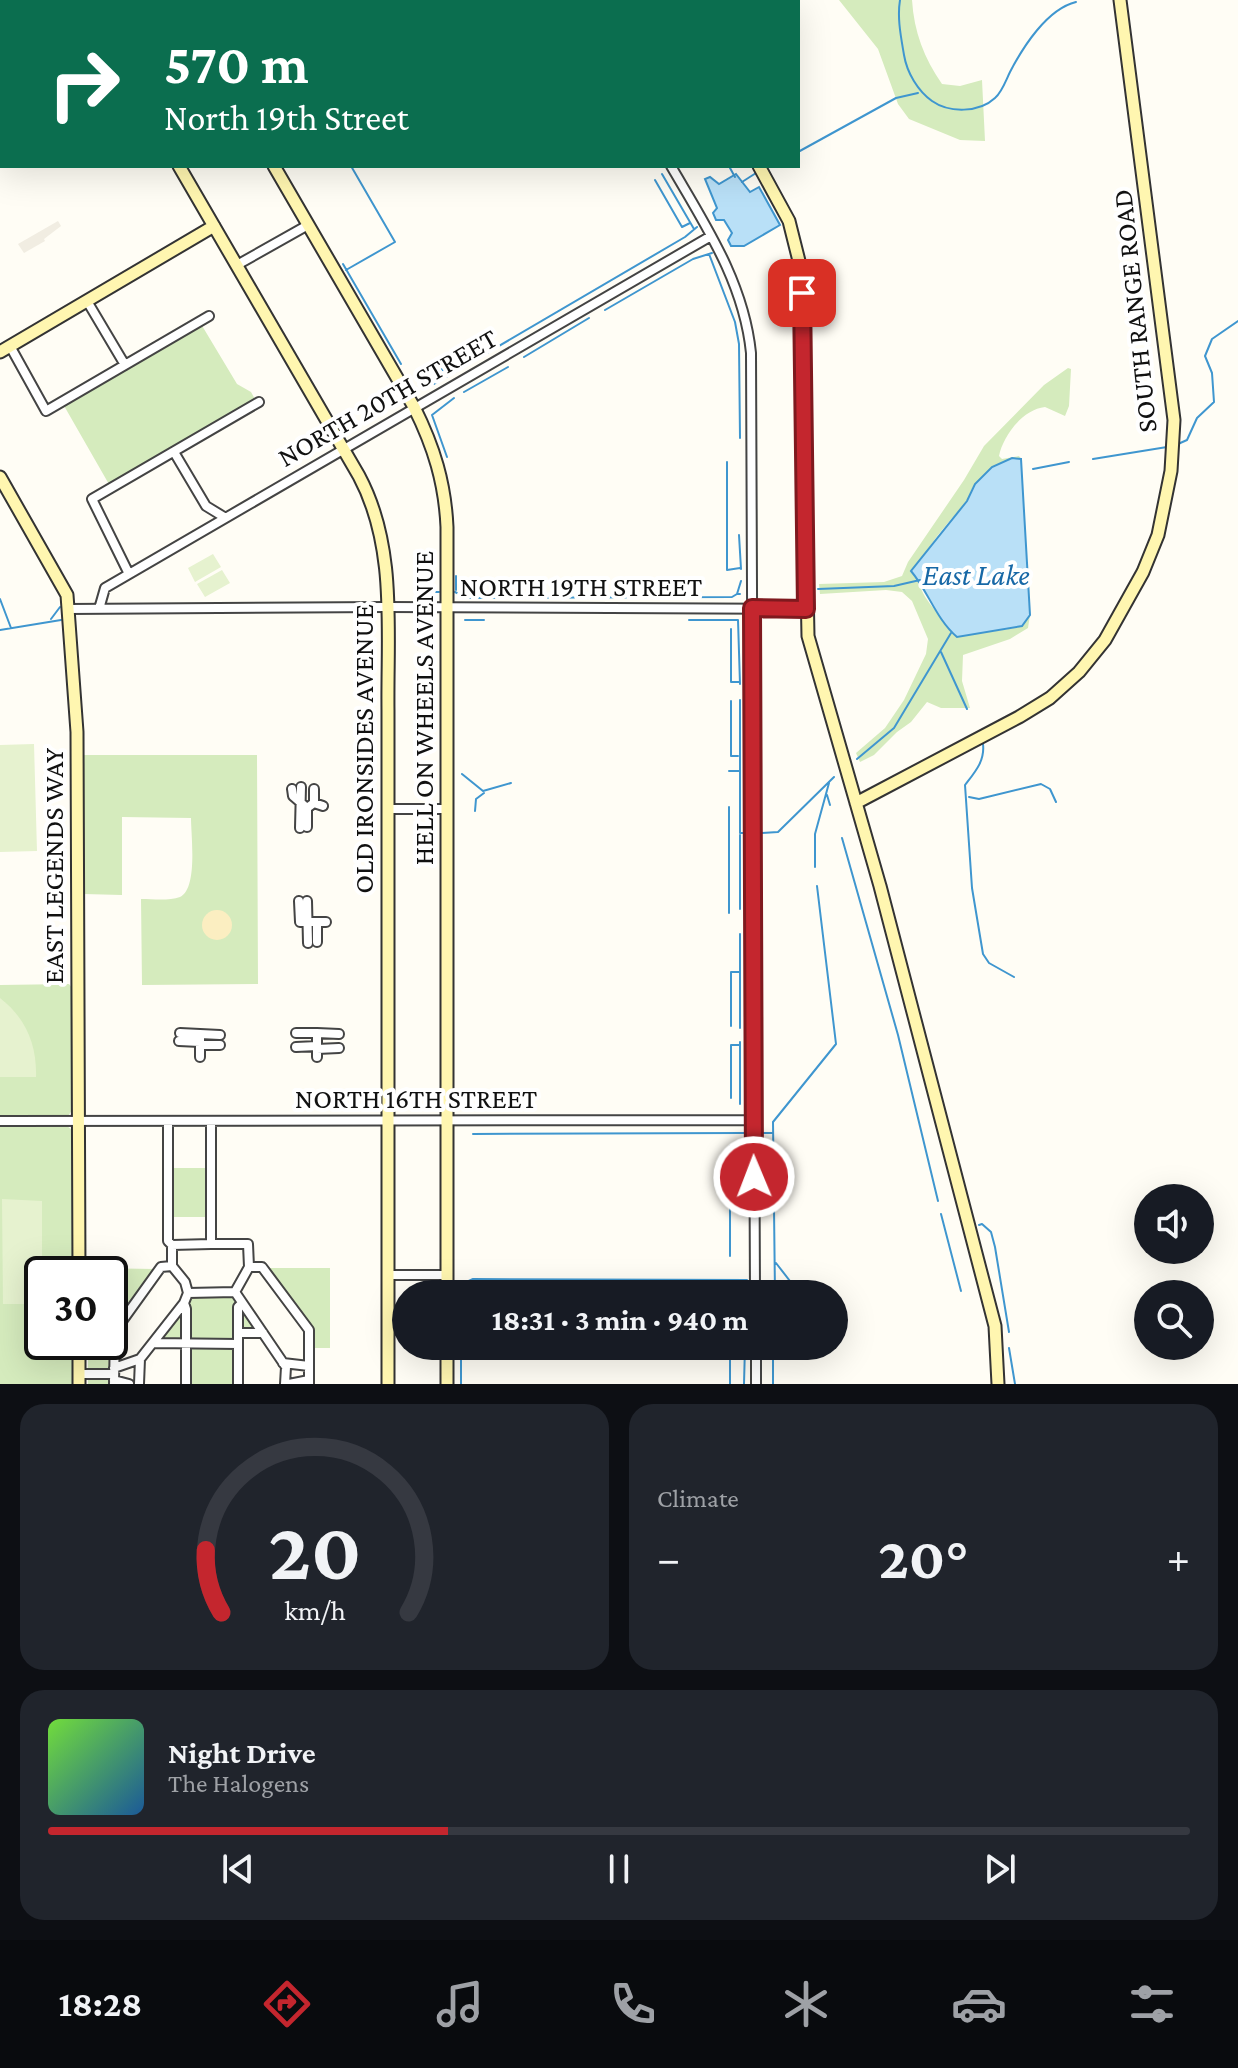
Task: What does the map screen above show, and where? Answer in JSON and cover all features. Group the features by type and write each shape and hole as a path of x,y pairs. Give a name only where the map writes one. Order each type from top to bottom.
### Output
{"street":[{"name":"SOUTH RANGE ROAD","path":"856,803 1050,698 1079,672 1105,640 1143,572 1158,535 1171,471 1174,420 1120,0"},
{"name":"OLD IRONSIDES AVENUE","path":"180,168 365,487 377,519 384,556 387,607 388,1384"},
{"name":"HELL ON WHEELS AVENUE","path":"275,168 414,407 432,446 442,479 446,518 447,1280"},
{"path":"672,168 735,282 749,336 755,1280"},
{"path":"760,168 789,221 801,269 808,636 856,803 992,1315 998,1384"},
{"path":"237,265 308,225"},
{"path":"209,316 46,411 5,349 214,226"},
{"name":"NORTH 20TH STREET","path":"99,609 105,588 711,236"},
{"path":"87,301 125,365"},
{"path":"129,574 92,499 259,402"},
{"path":"174,452 206,506 224,517"},
{"name":"EAST LEGENDS WAY","path":"0,477 64,588 68,609 77,732 79,1256"},
{"name":"NORTH 19TH STREET","path":"68,609 806,609"},
{"path":"297,788 311,805"},
{"path":"303,828 314,789"},
{"path":"387,809 447,809"},
{"path":"303,901 300,922 317,922 312,943"},
{"path":"296,1033 339,1034"},
{"path":"317,1033 317,1051"},
{"path":"200,1040 220,1035"},
{"path":"180,1037 220,1045"},
{"path":"200,1040 200,1057"},
{"path":"296,1047 317,1051 339,1048"},
{"name":"NORTH 16TH STREET","path":"0,1121 754,1120"},
{"path":"114,1377 140,1359 184,1303 188,1293 185,1282 172,1266 172,1245 168,1241 168,1121"},
{"path":"211,1121 211,1244"},
{"path":"235,1292 249,1267 249,1233"},
{"path":"172,1245 248,1244"},
{"path":"114,1377 115,1331 161,1267 172,1266"},
{"path":"235,1292 286,1367 287,1384 309,1382 309,1330 262,1267 249,1267"},
{"path":"388,1275 447,1275"},
{"path":"188,1293 235,1292"},
{"path":"184,1303 186,1384"},
{"path":"238,1384 238,1307 242,1303"},
{"path":"154,1343 186,1343 263,1333"},
{"path":"139,1384 140,1359"},
{"path":"447,1360 447,1384"},
{"path":"756,1360 756,1384"},
{"path":"283,1363 309,1366"},
{"path":"79,1379 114,1377 129,1384"}],"green space":[{"path":"839,0 912,0 921,44 942,84 960,86 982,80 985,141 960,140 909,119 898,104 878,49"},
{"path":"201,324 237,384 251,392 256,401 110,486 63,404"},
{"path":"1071,369 1069,406 1065,416 1045,407 1029,413 1015,425 999,456 1002,459 1019,456 1021,459 1012,458 976,483 967,500 930,547 920,568 923,593 952,632 979,633 1013,628 1022,626 1030,615 1028,628 1010,639 963,655 962,681 970,708 941,708 927,702 911,722 874,755 860,762 856,753 885,728 904,700 926,654 928,639 912,601 902,592 820,594 819,584 884,582 902,576 984,446 1044,385"},
{"path":"213,554 221,567 195,582 188,568"},
{"path":"222,570 230,583 205,597 197,584"},
{"path":"34,744 37,851 0,852 0,745"},
{"path":"84,755 257,755 258,984 142,985 141,899 171,899 186,892 191,873 191,818 122,817 122,895 84,894"},
{"path":"69,984 73,989 73,1109 68,1116 0,1117 0,985"},
{"path":"0,998 17,1014 28,1033 36,1077 0,1077"},
{"path":"0,1125 66,1125 73,1131 74,1256 24,1256 24,1360 74,1360 74,1384 0,1384"},
{"path":"171,1168 208,1168 208,1217 171,1217"},
{"path":"2,1199 42,1201 42,1256 24,1256 24,1304 3,1304"},
{"path":"268,1268 330,1268 330,1348 312,1348 311,1330"},
{"path":"128,1269 156,1269 128,1309"},
{"path":"191,1296 231,1296 258,1330 236,1332 236,1384 188,1384 187,1341 159,1341"},
{"path":"88,1360 112,1360 112,1384 88,1384"}],"sand":[{"path":"217,910 228,914 232,925 228,936 217,940 206,936 202,925 206,914"}],"shaded area":[{"path":"58,221 61,226 45,241 24,253 18,244"}],"water":[{"path":"736,174 750,192 759,187 780,225 744,246 731,246 728,240 732,233 724,220 716,220 713,213 717,208 705,179 710,177 719,184"},
{"name":"East Lake","path":"1012,458 1021,459 1030,615 1022,626 957,637 943,622 911,571 967,501 975,484 992,467"}],"waterway":[{"path":"900,0 899,21 904,55 914,81 932,101 947,108 964,110 981,106 995,98 1037,30 1055,12 1076,2"},
{"path":"800,151 896,98 918,93"},
{"path":"346,270 395,242 352,168"},
{"path":"730,168 735,177"},
{"path":"742,182 756,173"},
{"path":"662,174 694,229"},
{"path":"655,180 682,227 690,223"},
{"path":"434,384 685,237 697,227"},
{"path":"605,310 693,259 712,253"},
{"path":"709,254 735,322 739,344 740,438"},
{"path":"343,264 401,364"},
{"path":"524,357 589,318"},
{"path":"1178,444 1187,440 1197,418 1214,402 1212,373 1205,356 1212,339 1238,321"},
{"path":"437,361 447,377"},
{"path":"464,392 508,367"},
{"path":"447,457 432,415 454,398"},
{"path":"1093,459 1167,447"},
{"path":"727,462 727,570 740,568"},
{"path":"1033,469 1069,462"},
{"path":"739,535 741,569"},
{"path":"456,576 456,590"},
{"path":"818,589 894,586 920,580"},
{"path":"740,594 737,594 741,581"},
{"path":"455,592 467,598 732,597 737,594"},
{"path":"0,599 11,628"},
{"path":"51,619 60,607"},
{"path":"0,630 61,620"},
{"path":"465,620 484,620"},
{"path":"689,620 738,620 740,684"},
{"path":"731,629 731,682 740,682"},
{"path":"857,759 894,728 951,633"},
{"path":"941,652 967,709"},
{"path":"740,700 740,833 744,833"},
{"path":"731,701 731,756 738,756"},
{"path":"983,744 981,761 965,785 972,888 983,954 989,963 1014,977"},
{"path":"729,771 740,771"},
{"path":"462,774 483,791 511,783"},
{"path":"762,833 778,832 834,777"},
{"path":"815,867 815,834 829,783"},
{"path":"969,797 979,799 1041,784 1050,789 1056,802"},
{"path":"475,811 476,799 484,793"},
{"path":"827,795 830,805"},
{"path":"729,807 729,913"},
{"path":"740,835 740,909"},
{"path":"842,838 898,1035 938,1201"},
{"path":"775,1280 773,1122 836,1044 817,886"},
{"path":"740,934 740,1028"},
{"path":"731,1026 731,972 739,972"},
{"path":"740,1042 740,1104"},
{"path":"731,1098 731,1045 740,1045"},
{"path":"432,1108 440,1105"},
{"path":"455,1105 479,1110 516,1110"},
{"path":"473,1134 744,1133"},
{"path":"761,1133 772,1133"},
{"path":"730,1146 730,1256"},
{"path":"941,1214 961,1291"},
{"path":"979,1225 991,1232 1009,1332"},
{"path":"776,1263 789,1280"},
{"path":"471,1280 747,1280"},
{"path":"1009,1348 1015,1384"},
{"path":"461,1360 461,1384"},
{"path":"730,1360 730,1384"},
{"path":"744,1384 745,1360"},
{"path":"773,1360 773,1384"}],"route":[{"path":"754,1177 752,608 806,609 802,293"}]}
